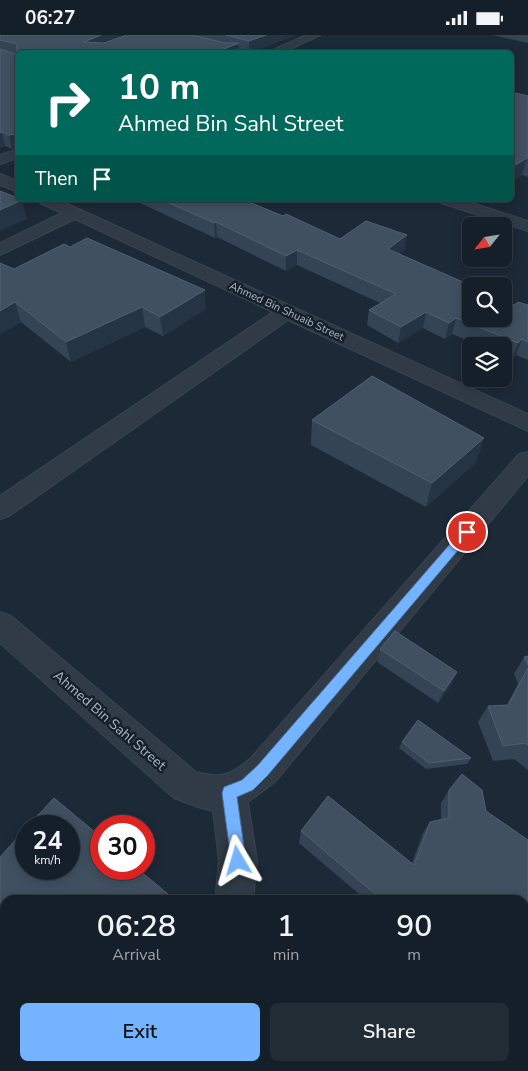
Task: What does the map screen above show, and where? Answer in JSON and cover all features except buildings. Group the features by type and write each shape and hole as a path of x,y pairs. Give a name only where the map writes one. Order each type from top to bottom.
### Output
{"street":[{"path":"278,50 313,35"},
{"path":"0,161 15,154"},
{"path":"0,179 15,186"},
{"name":"Ahmed Bin Shuaib Street","path":"50,202 528,423"},
{"path":"453,202 528,226"},
{"path":"0,250 75,213"},
{"path":"0,509 288,311"},
{"name":"Ahmed Bin Sahl Street","path":"0,625 186,786 209,794 229,793 248,785 263,770 528,461"},
{"path":"229,793 238,861 235,895"}],"route":[{"path":"238,861 229,793 248,785 263,770 467,532"}]}
